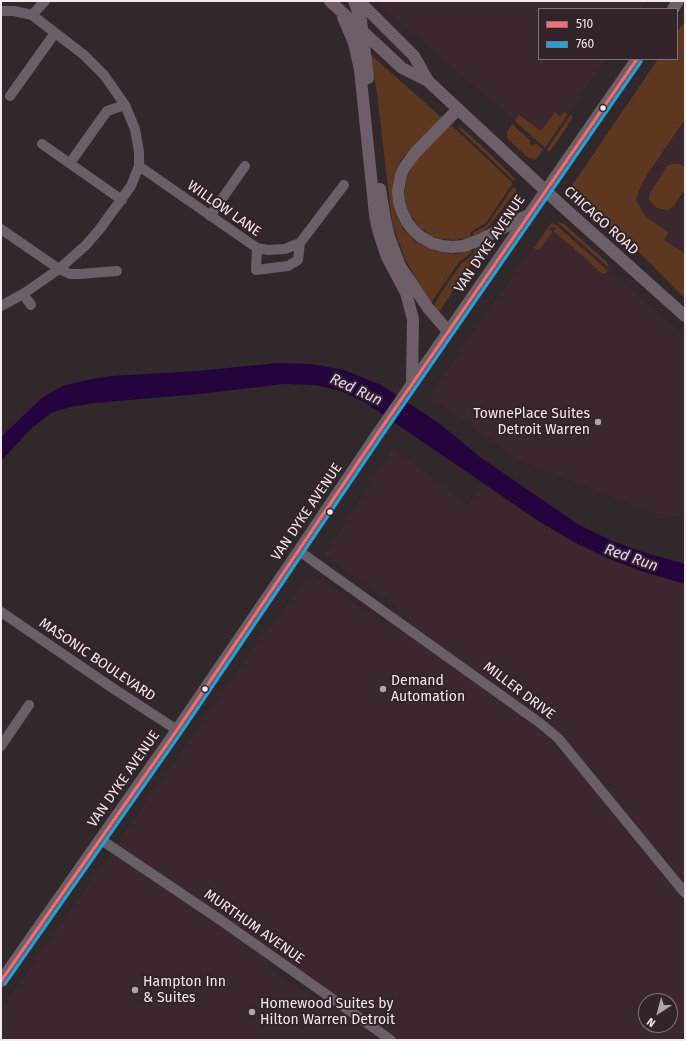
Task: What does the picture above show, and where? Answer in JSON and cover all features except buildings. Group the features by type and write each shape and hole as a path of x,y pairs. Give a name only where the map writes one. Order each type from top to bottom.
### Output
{"main road":[{"name":"CHICAGO ROAD","path":"330,1 402,68 428,81 545,190 685,316"},
{"path":"354,1 361,20 363,32 382,202 389,237 400,266 428,308 448,331"},
{"name":"CHICAGO ROAD","path":"359,1 414,56 428,81"},
{"path":"340,10 354,43 360,70 375,216 378,230 387,257 406,293 413,319 412,382"},
{"name":"VAN DYKE AVENUE","path":"1,981 177,730 412,382 636,60"},
{"path":"458,109 415,153 406,164 401,175 398,191 399,202 407,222 417,234 432,243 453,247 463,246 480,240 528,216"}],"street":[{"path":"32,15 46,2"},
{"path":"1,306 23,294 59,269 86,245 122,200 131,186 138,166 139,152 135,129 125,105 104,75 84,55 32,15 22,12 2,10"},
{"path":"10,96 55,33"},
{"path":"70,163 107,111 125,105"},
{"path":"42,144 122,200"},
{"name":"WILLOW LANE","path":"138,166 257,248 276,250 300,244"},
{"path":"210,216 245,166"},
{"path":"257,248 256,270 288,266 298,260 300,244 344,185"},
{"path":"1,229 59,269 70,274 117,271"},
{"path":"23,294 31,305"},
{"name":"MILLER DRIVE","path":"299,551 523,709 558,738 685,893"},
{"name":"MASONIC BOULEVARD","path":"1,612 112,688 177,730"},
{"path":"1,746 30,705"},
{"name":"MURTHUM AVENUE","path":"100,839 219,919 391,1040"}],"shaded area":[{"path":"375,1 647,1 642,8 538,8 538,60 605,60 545,148"},
{"path":"685,21 685,119 645,178 636,200 645,216 668,232 664,240 685,254 685,299 644,257 577,197 572,189 573,184 657,60 678,60 678,31"},
{"path":"685,31 685,290 577,189 676,60 678,60"},
{"path":"370,54 442,118 401,160 394,178 392,191 396,215 404,230 416,242 435,251 445,253 457,254 472,248 471,253 459,262 431,303 412,276 414,275 404,257 392,222 377,93"},
{"path":"555,112 560,116 564,112 568,114 545,148 515,121 519,115 541,131"},
{"path":"571,114 573,117 572,119 550,152 548,151 547,149"},
{"path":"512,124 531,141 530,143 532,146 536,143 543,150 535,160 527,157 507,138 507,132"},
{"path":"452,126 513,183 486,223 472,231 470,233 471,237 454,240 432,236 419,227 408,211 405,199 407,177 417,157 446,128"},
{"path":"457,127 463,129 487,151 515,179 514,181"},
{"path":"678,164 685,167 685,189 674,206 668,210 657,208 649,200 649,195 667,166"},
{"path":"513,187 517,190 489,226 481,234 473,236 473,233 487,225"},
{"path":"556,221 564,224 606,261 609,268"},
{"path":"554,222 685,336 685,518 650,512 519,460 429,396 549,223"},
{"path":"554,223 608,271 604,274 601,273 554,232 555,227 549,228 552,232 541,248 538,250 534,248 551,224"},
{"path":"484,244 439,312 434,306 440,294 461,264 473,254 475,247"},
{"path":"393,448 468,505 483,484 572,541 607,558 641,571 685,584 685,1040 1,1040 1,1009 259,640 306,579 313,576 321,579 386,624 398,608 324,555","holes":["274,956 329,994 321,1004 267,967"]}],"water":[{"name":"Red Run","path":"278,363 311,364 344,370 381,385 440,424 480,457 579,525 612,541 685,564 685,584 641,571 607,558 572,541 537,520 366,403 341,391 315,385 284,384 199,394 95,403 70,407 51,413 32,428 1,461 1,437 43,397 63,386 86,380 112,376 197,371"}],"transit line":[{"name":"510","path":"1,981 177,730 376,436 636,60"},
{"name":"760","path":"5,984 181,733 380,439 641,62"}],"place":[{"name":"TownePlace Suites Detroit Warren","path":"598,422"},
{"name":"Demand Automation","path":"383,689"},
{"name":"Hampton Inn & Suites","path":"135,990"},
{"name":"Homewood Suites by Hilton Warren Detroit","path":"252,1012"}]}
